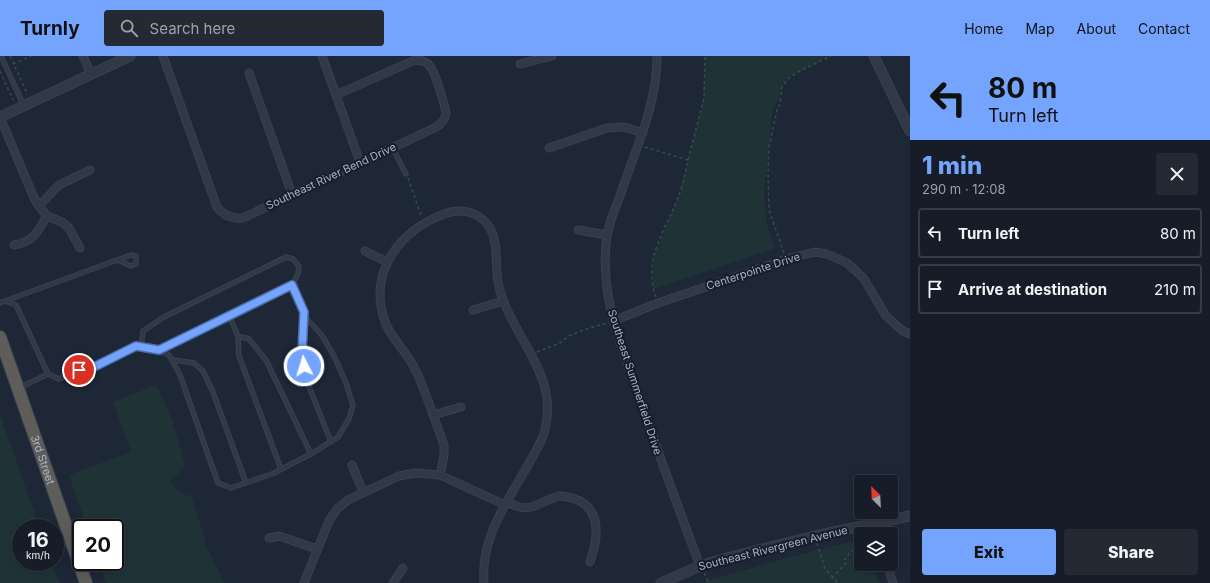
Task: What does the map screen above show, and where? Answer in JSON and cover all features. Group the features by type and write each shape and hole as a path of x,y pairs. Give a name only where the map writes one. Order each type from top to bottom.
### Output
{"highway":[{"name":"3rd Street","path":"0,337 86,583"}],"street":[{"path":"83,56 91,74"},
{"path":"80,248 69,228 62,222 47,216 34,198 0,117 130,56"},
{"name":"Southeast River Bend Drive","path":"163,56 214,201 220,211 230,218 243,218 439,126 444,120 445,110 434,75 429,65 420,60 415,60 336,95"},
{"path":"322,56 360,162"},
{"path":"520,64 552,56"},
{"name":"Southeast Summerfield Drive","path":"657,56 654,89 648,118 625,181 608,235 605,265 608,302 613,321 666,476 700,566"},
{"path":"874,56 910,131"},
{"path":"249,72 292,194"},
{"path":"549,148 607,128 624,127 643,133"},
{"path":"39,206 59,185 90,170"},
{"path":"440,475 444,456 444,445 413,366 389,331 383,316 380,293 387,262 401,241 410,232 424,223 441,215 458,210 476,214 487,223 494,237 496,246 496,272 503,300 540,372 545,384 548,408 547,421 542,439 491,533 487,544 483,570 484,583"},
{"path":"14,245 29,240 36,235 47,216"},
{"path":"578,230 608,235"},
{"path":"365,251 387,262"},
{"name":"Centerpointe Drive","path":"613,321 658,303 786,259 815,252 827,254 847,263 864,279 886,316 903,331 910,334"},
{"path":"473,310 503,300"},
{"path":"433,415 461,408"},
{"path":"352,465 363,492"},
{"path":"304,583 329,521 337,509 348,500 363,492 406,474 415,472 440,475 506,503 522,508 528,508 558,496 575,499 583,503 593,514 597,530 590,562"},
{"name":"Southeast Rivergreen Avenue","path":"661,583 700,566 815,536 910,516"},
{"path":"874,523 875,527"},
{"path":"269,538 279,536 317,549"},
{"path":"393,583 403,568"},
{"path":"889,571 893,583"}],"lane":[{"path":"1,56 23,106"},
{"path":"392,147 406,174"},
{"path":"0,303 5,301 118,260 132,255 136,256 137,258 136,264 131,266 118,260"},
{"path":"141,347 143,331 164,317 286,257 293,259 299,266 298,274 292,285 159,350"},
{"path":"5,301 16,305 48,374 59,379 79,370 86,371 136,346 159,350 170,355 180,375 218,483 231,488 282,469 311,454 338,437 349,419 353,405 346,383 334,356 321,334 308,320 292,285"},
{"path":"304,312 302,353 306,378 331,442"},
{"path":"229,315 238,336 240,356 282,469"},
{"path":"238,336 250,339 266,360 311,454"},
{"path":"173,360 194,363 203,372 213,392 246,483"},
{"path":"18,388 48,374"}],"path":[{"path":"10,56 26,93"},
{"path":"13,64 31,56"},
{"path":"658,303 651,278 652,263 662,231 679,195 686,170 704,98 706,56"},
{"path":"786,259 769,210 768,175 769,147 777,110 780,104 782,86 789,78 798,72 831,56"},
{"path":"0,73 13,100"},
{"path":"639,145 688,160"},
{"path":"406,174 424,223"},
{"path":"532,355 560,343 569,336 583,330 613,321"},
{"path":"815,536 822,563 832,578 838,583"},
{"path":"832,578 847,562 845,559 851,551 854,550"},
{"path":"700,566 708,583"}],"green space":[{"path":"705,56 831,56 789,78 782,87 772,115 764,195 767,225 775,248 653,289 653,258 679,195 704,98"},
{"path":"156,385 174,425 185,467 171,481 176,489 185,496 191,494 207,548 225,583 106,583 102,571 124,571 124,519 84,519 69,475 131,452 113,402"},
{"path":"0,415 37,519 12,519 12,571 55,571 59,583 0,583"},
{"path":"854,541 854,571 875,571 879,583 700,583 783,559"}],"route":[{"path":"79,370 86,371 136,346 159,350 292,285 304,312 302,353 304,366"}]}
